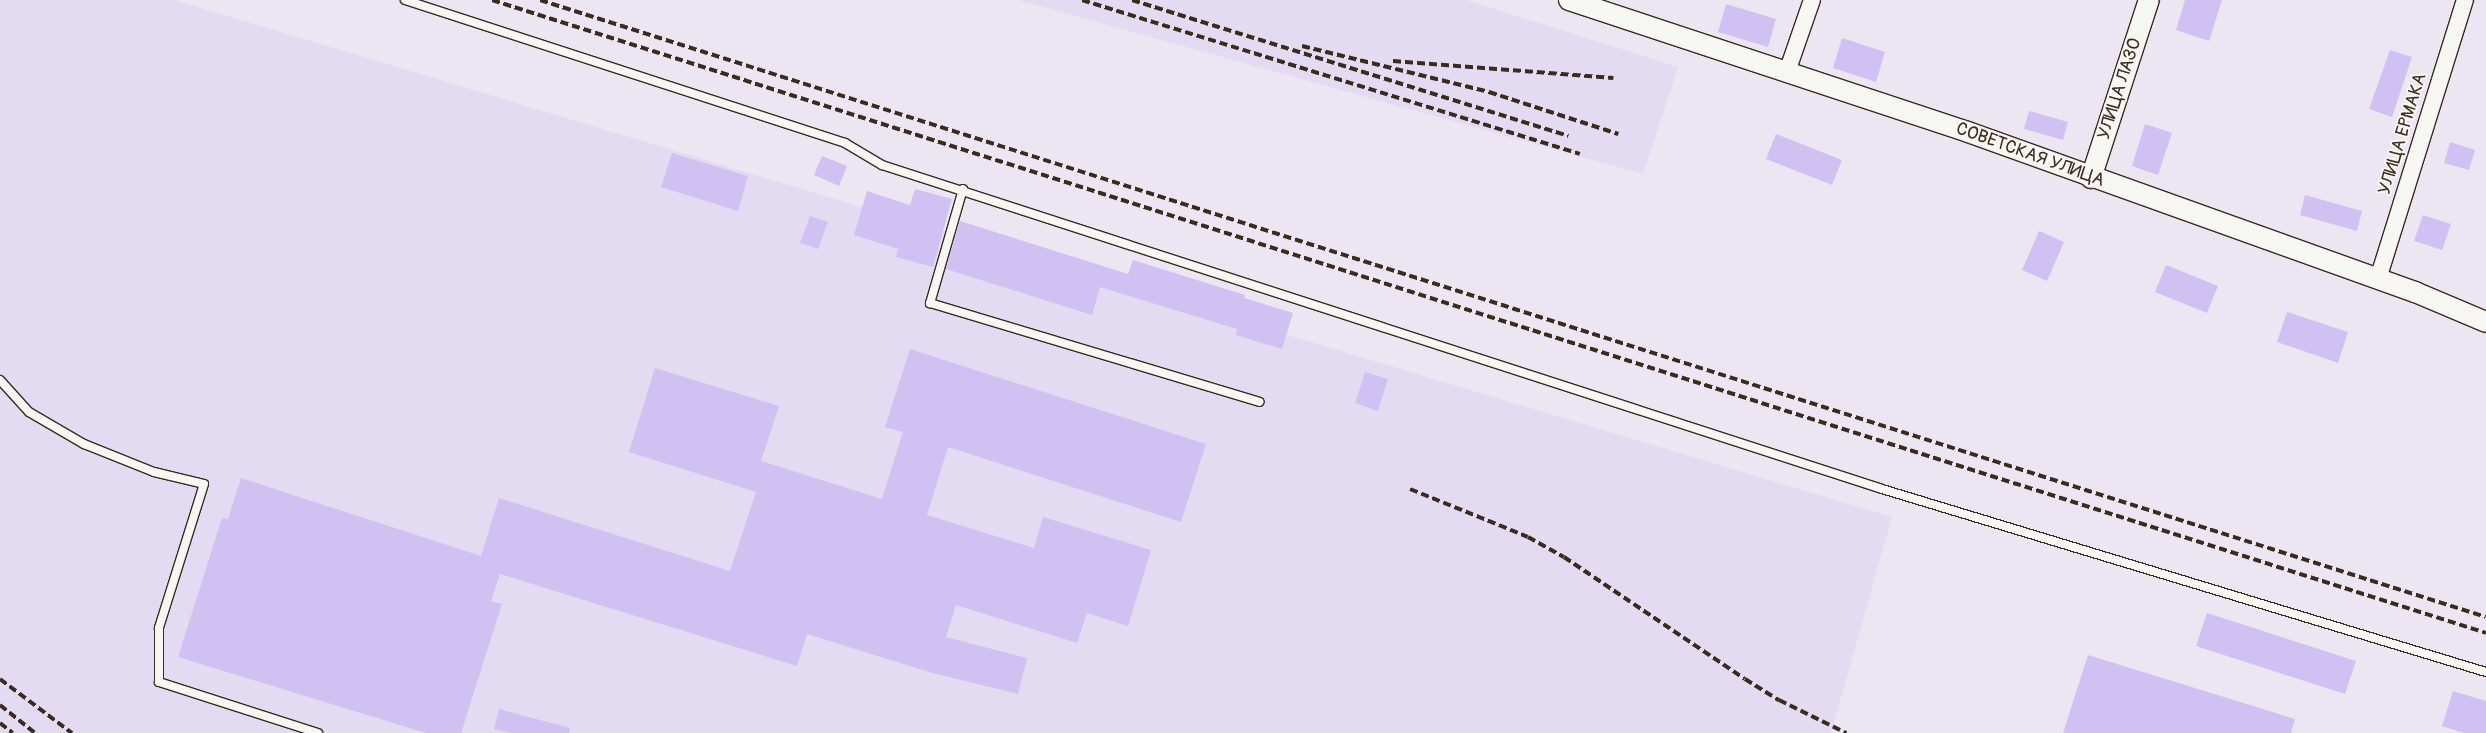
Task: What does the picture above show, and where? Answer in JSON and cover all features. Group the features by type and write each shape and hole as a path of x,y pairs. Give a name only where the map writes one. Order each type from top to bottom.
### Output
{"street":[{"name":"СОВЕТСКАЯ УЛИЦА","path":"1569,0 1968,132 2091,178 2378,279 2486,322"},
{"path":"1788,72 1812,0"},
{"name":"УЛИЦА ЛАЗО","path":"2091,178 2149,0"},
{"name":"УЛИЦА ЕРМАКА","path":"2378,279 2466,0"}],"lane":[{"path":"405,0 845,143 882,165 962,189 1872,486 2486,672"},
{"path":"962,189 930,303 1259,402"},
{"path":"0,380 29,412 84,444 154,472 204,484 159,628 159,682 318,733"}],"shaded area":[{"path":"0,0 174,0 1892,517 1831,733 0,733"},
{"path":"1018,0 1466,0 1678,67 1643,174"}],"building":[{"path":"2185,0 2222,0 2209,41 2176,30"},
{"path":"1726,4 1776,19 1768,47 1718,32"},
{"path":"1842,38 1885,52 1876,82 1833,68"},
{"path":"2390,50 2412,57 2392,117 2369,109"},
{"path":"2029,111 2068,122 2063,140 2024,129"},
{"path":"2145,124 2172,133 2158,175 2132,166"},
{"path":"1776,134 1842,160 1832,185 1766,159"},
{"path":"2450,142 2475,150 2469,170 2444,163"},
{"path":"672,153 748,176 738,211 661,187"},
{"path":"822,156 847,166 839,186 814,175"},
{"path":"915,189 952,199 933,267 896,257 898,249 854,235 867,191 910,205"},
{"path":"2305,195 2362,211 2357,231 2300,215"},
{"path":"2423,215 2451,224 2442,250 2414,241"},
{"path":"810,216 828,222 818,249 800,243"},
{"path":"960,221 1128,274 1133,260 1245,295 1244,298 1293,313 1282,349 1236,335 1237,329 1100,287 1092,315 946,269"},
{"path":"2039,231 2064,242 2047,281 2022,270"},
{"path":"2166,265 2218,286 2207,313 2155,292"},
{"path":"2287,312 2348,332 2338,363 2277,342"},
{"path":"910,349 1206,444 1181,522 948,447 927,515 1034,548 1043,517 1151,550 1128,626 1087,613 1077,643 956,605 946,637 1027,658 1018,694 929,672 807,634 797,666 500,574 491,601 502,604 461,733 426,733 178,657 222,518 228,519 241,478 481,556 499,498 730,571 756,492 629,452 655,368 779,406 761,461 882,499 903,432 885,427"},
{"path":"1365,372 1388,379 1378,411 1355,403"},
{"path":"2207,613 2356,661 2345,694 2196,646"},
{"path":"2088,655 2295,719 2291,733 2063,733"},
{"path":"2453,691 2486,701 2486,733 2464,733 2442,726"},
{"path":"499,709 570,728 569,733 511,733 494,729"}],"railway":[{"path":"492,0 2486,633"},
{"path":"540,0 2486,617"},
{"path":"1082,0 1580,154"},
{"path":"1132,0 1568,136"},
{"path":"1302,46 1489,92 1618,134"},
{"path":"1393,61 1613,78"},
{"path":"1410,489 1528,537 1564,557 1745,679 1779,700 1846,733"},
{"path":"0,679 72,733"},
{"path":"0,705 35,733"},
{"path":"0,723 13,733"}]}
